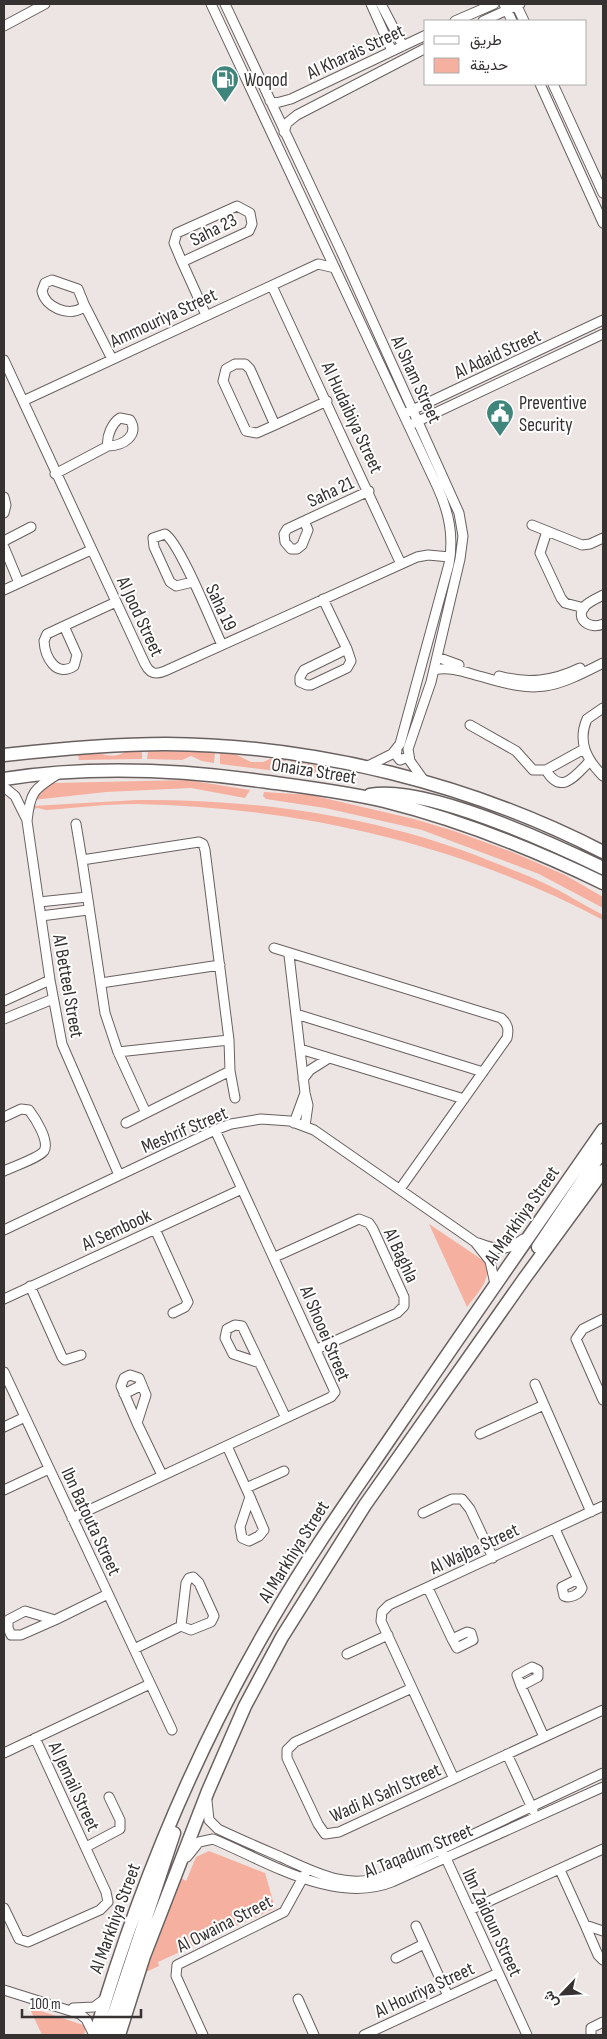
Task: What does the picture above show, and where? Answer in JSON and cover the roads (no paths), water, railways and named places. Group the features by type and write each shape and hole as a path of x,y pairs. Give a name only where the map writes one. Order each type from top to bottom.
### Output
{"highway":[{"name":"Onaiza Street","path":"4,755 90,747 167,744 260,750 366,767 425,782 548,827 603,852"},
{"name":"Onaiza Street","path":"4,779 61,772 166,771 317,788 407,808 503,839 603,883"},
{"path":"363,797 379,793 394,794 446,806 529,835 603,868"},
{"name":"Al Markhiya Street","path":"95,2035 105,1999 152,1865 175,1810 219,1716 270,1621 306,1562 495,1284 603,1130"},
{"path":"524,1278 535,1252 603,1150"},
{"name":"Al Markhiya Street","path":"119,2035 142,1963 173,1878 208,1790 245,1706 313,1585 365,1505 524,1278 603,1171"},
{"path":"107,2035 174,1832 175,1810"}],"street":[{"path":"4,26 45,4"},
{"name":"Al Sham Street","path":"211,4 336,268 446,507 450,527 450,557 402,738 397,750"},
{"name":"Al Sham Street","path":"225,4 457,505 462,529 460,559 434,670 408,749 408,757"},
{"path":"371,4 392,51"},
{"path":"381,4 402,46"},
{"path":"457,20 494,4"},
{"path":"484,20 506,7 518,4 524,20"},
{"path":"506,7 512,20"},
{"name":"Al Kharais Street","path":"270,101 276,103 291,99 424,36"},
{"name":"Al Kharais Street","path":"284,132 288,123 297,115 424,49"},
{"path":"540,85 603,223"},
{"path":"553,85 603,193"},
{"path":"291,99 291,109 297,115"},
{"name":"Saha 23","path":"182,262 249,231 252,224 250,213 237,206 180,230 175,236 174,243 182,262 206,315"},
{"path":"326,248 318,264 336,268"},
{"name":"Ammouriya Street","path":"23,401 318,264"},
{"path":"84,304 82,308 73,312 54,308 44,297 44,286 52,280 76,288 112,359"},
{"name":"Al Hudaibiya Street","path":"272,286 402,564"},
{"name":"Al Adaid Street","path":"404,414 603,320"},
{"name":"Al Adaid Street","path":"409,425 603,334"},
{"name":"Al Jood Street","path":"4,360 55,474 116,602 151,672 155,674 402,564 428,555 450,557"},
{"path":"276,425 250,368 239,364 229,367 223,375 223,381 246,431 257,433 276,425 327,401"},
{"path":"55,474 108,446"},
{"name":"Saha 21","path":"304,520 369,491"},
{"path":"4,497 6,505 4,513"},
{"path":"532,525 582,545 590,544 603,538"},
{"path":"4,540 31,527"},
{"path":"547,531 540,553 561,598 565,603 584,608"},
{"name":"Saha 19","path":"192,582 176,586 170,582 154,547 154,538 165,534 170,536 192,582 222,645"},
{"path":"4,548 19,583"},
{"path":"4,590 92,550"},
{"path":"603,595 584,608 582,618 588,625 594,627 603,624"},
{"path":"323,599 347,649 351,661 347,668 307,686 300,682 300,677 304,670 347,649"},
{"path":"64,626 77,655 74,666 66,670 58,670 53,665 44,641 47,634 64,626 116,602"},
{"path":"437,657 452,664 502,677 529,681 557,678 603,658"},
{"path":"434,670 452,669 509,685 537,688 564,682 603,662"},
{"path":"603,708 586,719 582,734 584,749 590,762 603,776"},
{"path":"470,725 516,751 533,770 546,770 584,749"},
{"path":"397,750 396,755 400,760 408,757 425,782"},
{"path":"366,767 397,750"},
{"path":"546,770 555,782 566,782 590,762"},
{"name":"Al Betteel Street","path":"61,772 40,785 30,796 27,821 58,1030 66,1056 119,1175"},
{"name":"Al Betteel Street","path":"4,787 15,796 27,821"},
{"path":"76,824 105,1013 118,1052 146,1113"},
{"path":"82,860 193,842 203,844 206,850 229,1040 230,1071 234,1098"},
{"path":"39,902 87,896"},
{"path":"41,916 88,910"},
{"path":"274,948 289,955 501,1018 507,1023 509,1031 507,1038 400,1189"},
{"path":"289,955 303,1079 308,1106 305,1126"},
{"path":"101,983 220,965"},
{"path":"4,1001 50,980"},
{"path":"30,990 27,999 34,1005"},
{"path":"4,1019 34,1005 53,999"},
{"path":"296,1014 483,1072"},
{"path":"118,1052 229,1040"},
{"path":"300,1049 464,1099"},
{"path":"303,1079 310,1070 329,1058"},
{"path":"126,1123 230,1071"},
{"path":"294,1122 305,1093"},
{"path":"4,1117 21,1109 29,1110 44,1140 45,1147 40,1154 4,1171"},
{"name":"Meshrif Street","path":"4,1230 215,1130 250,1120 279,1120 305,1126 331,1140 475,1242 498,1250 508,1249 529,1235"},
{"name":"Al Shooei Street","path":"72,1518 331,1397 335,1392 215,1130"},
{"name":"Al Sembook","path":"4,1299 242,1189"},
{"name":"Al Baghla","path":"274,1257 359,1219 369,1223 381,1246 404,1297 404,1306 397,1313 317,1350"},
{"path":"154,1229 188,1302 185,1307 173,1313"},
{"name":"Meshrif Street","path":"475,1242 490,1261 495,1284"},
{"path":"30,1286 62,1357 65,1360 70,1360 81,1355"},
{"path":"603,1320 583,1329 576,1339 603,1400"},
{"path":"260,1363 233,1354 225,1338 227,1329 235,1325 242,1326 260,1363 286,1418"},
{"name":"Ibn Batouta Street","path":"4,1372 172,1730"},
{"path":"137,1423 146,1395 139,1378 134,1375 126,1376 121,1386 137,1423 162,1476"},
{"path":"535,1384 591,1512"},
{"path":"124,1394 142,1385"},
{"path":"480,1434 544,1405"},
{"path":"4,1427 25,1417"},
{"path":"227,1446 248,1492 284,1471"},
{"path":"4,1490 49,1469"},
{"path":"423,1513 452,1499 462,1499 470,1509 493,1558"},
{"name":"Al Wajba Street","path":"454,1779 388,1635 381,1616 384,1608 603,1506"},
{"path":"555,1529 578,1579"},
{"path":"192,1577 199,1583 214,1616 211,1622 195,1629 188,1630 181,1626 186,1583 192,1577"},
{"path":"428,1588 452,1639"},
{"path":"55,1620 25,1611 13,1616 7,1624 9,1632 16,1636 26,1634 55,1620 108,1594"},
{"path":"134,1649 181,1626"},
{"path":"348,1654 388,1635"},
{"path":"4,1753 150,1684"},
{"path":"521,1686 544,1737"},
{"name":"Wadi Al Sahl Street","path":"412,1688 290,1746 287,1758 318,1824 325,1834 334,1835 603,1710"},
{"name":"Al Jemail Street","path":"4,1908 19,1939 28,1942 105,1907 108,1898 35,1738"},
{"path":"507,1754 536,1817"},
{"name":"Al Taqadum Street","path":"208,1790 207,1816 213,1826 305,1874 332,1879 367,1881 387,1875 603,1773"},
{"name":"Al Taqadum Street","path":"173,1878 194,1845 208,1839 348,1889 368,1889 392,1882 603,1787"},
{"name":"Al Jemail Street","path":"86,1847 120,1829 120,1820 109,1797"},
{"name":"Ibn Zaidoun Street","path":"441,1849 527,2035"},
{"path":"470,1910 603,1849"},
{"path":"560,1870 598,1955 603,1960"},
{"name":"Al Owaina Street","path":"203,2035 176,1976 178,1964 284,1912 305,1874"},
{"path":"585,1925 603,1931"},
{"path":"416,1926 448,1996"},
{"path":"396,1958 424,1944"},
{"name":"Al Houriya Street","path":"364,2035 498,1973"},
{"path":"4,1990 68,2008 86,2018 95,2035"},
{"path":"68,2008 94,2007 105,1999"},
{"path":"298,1999 314,2035"},
{"path":"591,2035 591,2028 603,2022"}],"place":[{"name":"Woqod","path":"225,103"},
{"name":"Preventive Security","path":"500,437"}]}
